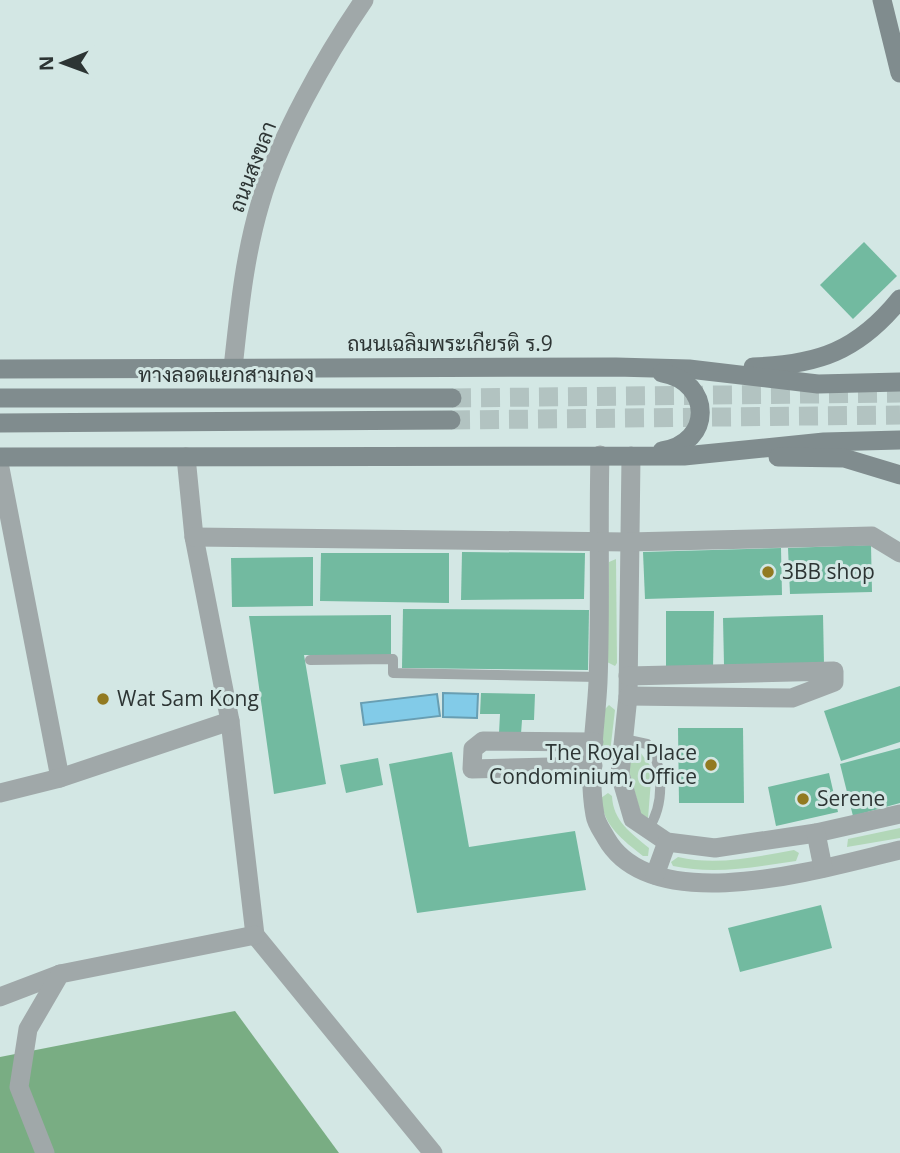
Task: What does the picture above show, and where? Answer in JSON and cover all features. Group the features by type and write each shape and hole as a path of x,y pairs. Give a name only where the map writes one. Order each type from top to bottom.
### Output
{"main road":[{"path":"882,0 900,73"},
{"path":"689,369 793,365 835,354 884,319 900,299"},
{"name":"ถนนเฉลิมพระเกียรติ ร.9","path":"0,369 616,367 689,369 818,384 900,382"},
{"path":"616,367 674,375 693,389 698,399 699,423 685,443 674,449 631,456"},
{"name":"ทางลอดแยกสามกอง","path":"0,398 452,398"},
{"path":"0,423 451,420"},
{"path":"684,456 824,442 900,440"},
{"path":"0,457 600,455 844,458 900,475"}],"street":[{"name":"ถนนสงขลา","path":"233,368 242,281 260,202 286,137 364,0"},
{"path":"600,455 598,681 593,770 595,817 616,855 655,875 698,884 725,884 823,868 900,850"},
{"path":"631,456 628,686 620,774 632,819 667,842 715,848 816,833 900,814"},
{"path":"186,457 194,537 230,721 255,934 433,1153"},
{"path":"0,468 60,778"},
{"path":"194,537 628,542 872,536 900,554"},
{"path":"598,681 628,686 792,698 834,682 834,671 628,686"},
{"path":"0,793 60,778 230,721"},
{"path":"594,743 483,741 473,749 472,769 593,770 620,774"},
{"path":"816,833 823,868"},
{"path":"655,875 667,842"},
{"path":"0,997 60,974 255,934"},
{"path":"45,1153 19,1087 28,1029 60,974"}],"lane":[{"path":"310,660 393,659 393,673 598,681"},
{"path":"624,739 648,744 658,757 659,814 648,829"}],"green space":[{"path":"616,559 615,666 607,662 609,562"},
{"path":"609,705 615,710 609,761 601,758 605,709"},
{"path":"637,748 652,768 648,818 641,814 629,772 630,752"},
{"path":"608,793 612,796 619,819 649,848 648,856 643,856 615,832 606,817 601,798"},
{"path":"900,828 900,838 847,847 848,839"},
{"path":"794,850 799,853 796,861 734,869 689,869 673,866 671,862 678,857 721,861"},
{"path":"235,1011 339,1153 0,1153 0,1057"}],"water":[{"path":"443,693 478,694 477,718 443,717"},
{"path":"437,694 440,716 364,725 361,703"}],"building":[{"path":"864,242 897,276 853,319 820,285"},
{"path":"871,545 872,592 790,594 788,548"},
{"path":"781,548 782,595 645,599 643,552"},
{"path":"462,552 585,553 584,599 461,600"},
{"path":"321,553 449,553 449,603 320,601"},
{"path":"313,557 313,606 232,607 231,558"},
{"path":"403,609 589,610 588,670 402,668"},
{"path":"666,611 714,611 713,670 666,670"},
{"path":"391,615 391,655 304,655 326,784 274,794 249,616"},
{"path":"823,615 824,664 724,665 723,618"},
{"path":"900,686 900,742 841,761 824,711"},
{"path":"481,693 535,694 534,720 522,720 521,734 499,733 500,714 480,714"},
{"name":"The Royal Place Condominium, Office","path":"678,728 743,728 744,803 679,803"},
{"path":"900,748 900,803 853,816 840,764"},
{"path":"452,752 469,847 575,831 586,890 417,913 389,764"},
{"path":"378,758 383,785 346,793 340,765"},
{"name":"Serene","path":"829,773 838,812 776,826 768,787"},
{"path":"821,905 832,948 740,972 728,928"}],"tunnel":[{"path":"452,398 900,393"},
{"path":"451,420 900,415"}],"place":[{"name":"3BB shop","path":"768,572"},
{"name":"Wat Sam Kong","path":"103,699"},
{"name":"The Royal Place Condominium, Office","path":"711,765"},
{"name":"Serene","path":"803,799"}]}
